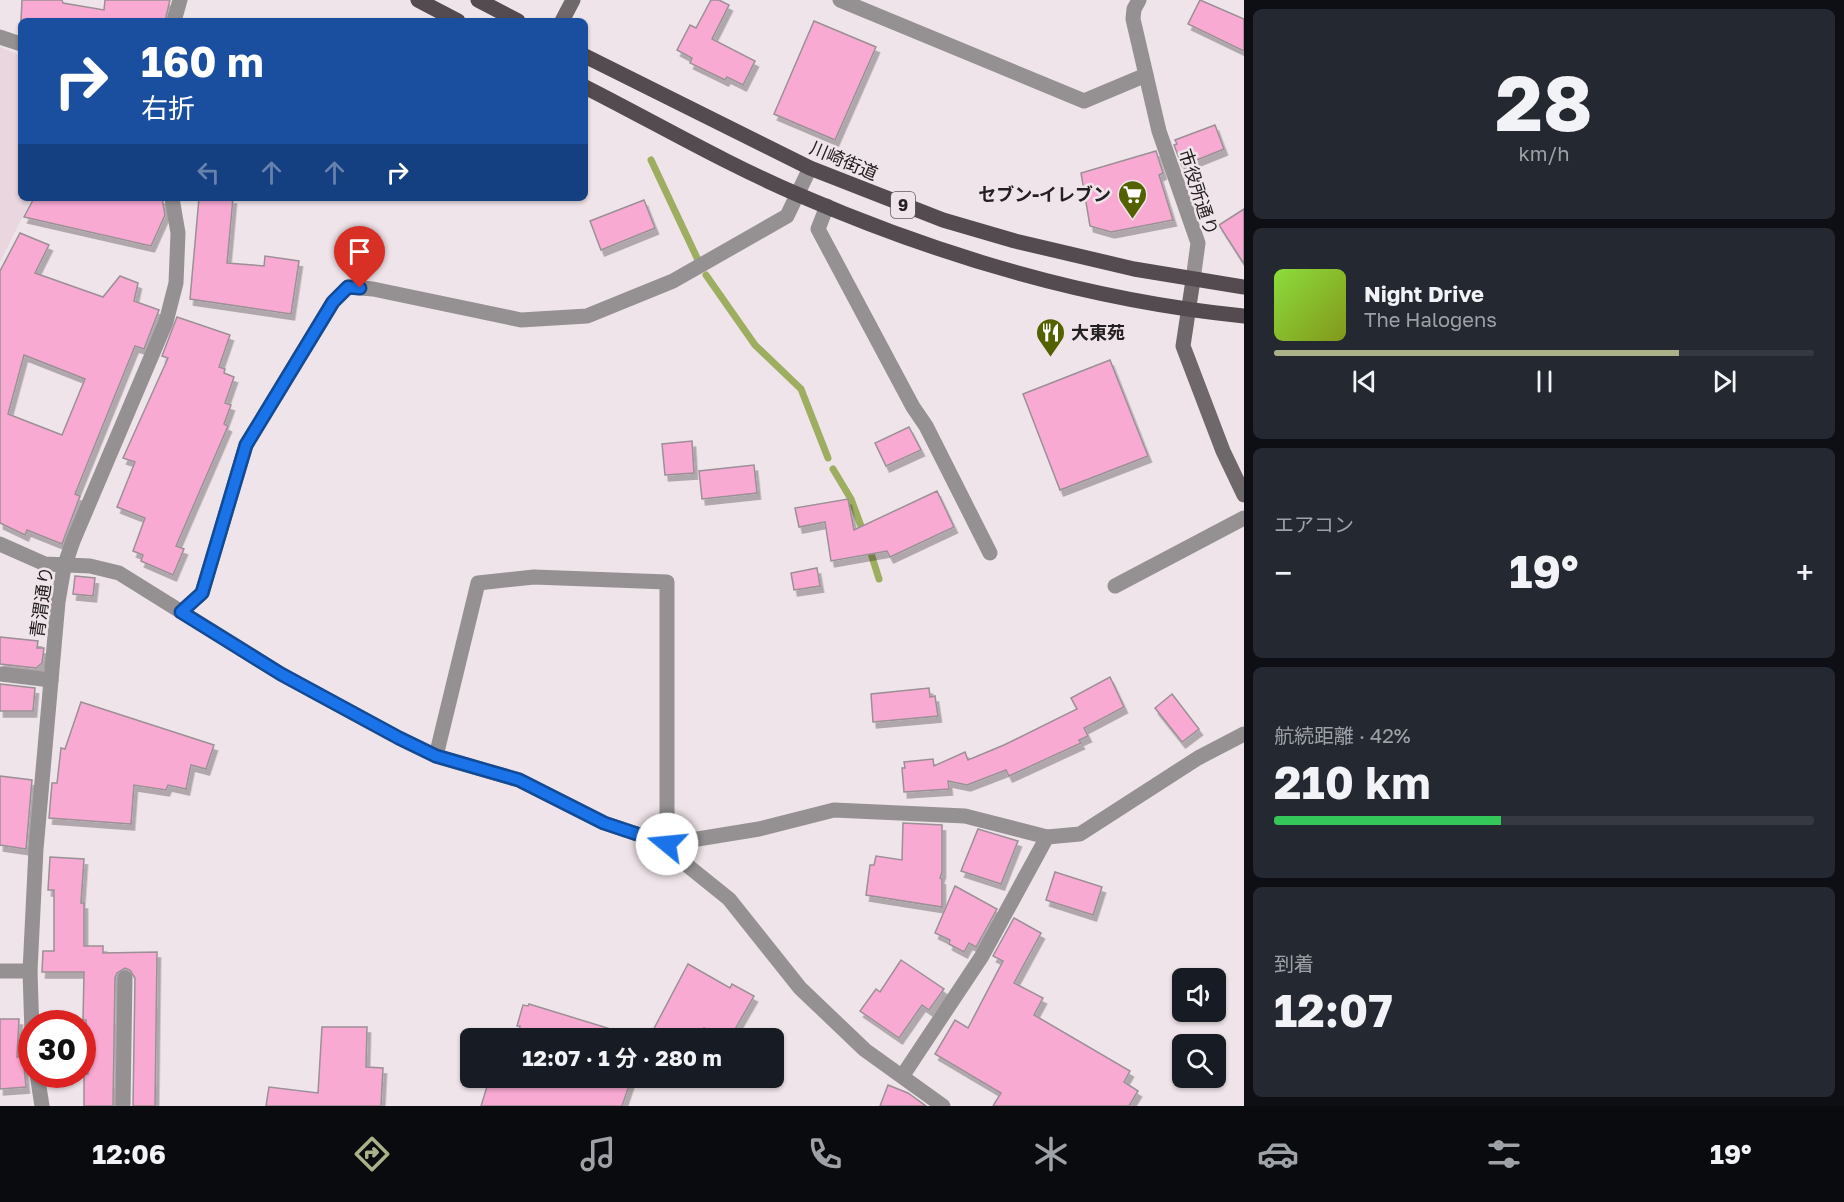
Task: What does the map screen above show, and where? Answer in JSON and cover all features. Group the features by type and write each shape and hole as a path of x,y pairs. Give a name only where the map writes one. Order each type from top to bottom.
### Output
{"main road":[{"path":"418,0 452,18"},
{"path":"478,0 512,18"},
{"name":"川崎街道","path":"588,57 810,168 943,220 1016,241 1134,269 1244,287"},
{"name":"9","path":"588,89 797,194 885,231 1001,268 1130,298 1244,316"}],"street":[{"path":"175,18 180,0"},
{"path":"564,18 573,0"},
{"path":"840,0 1084,101 1146,75"},
{"name":"市役所通り","path":"1139,0 1133,19 1162,142 1198,243 1183,346 1223,451 1244,495"},
{"path":"0,37 18,43"},
{"path":"181,612 202,593 246,445 333,302 348,287 373,289 521,320 587,316 673,281 787,216 810,168"},
{"name":"青渭通り","path":"31,1010 30,971 36,849 58,602 64,567 166,322 176,283 177,232 172,201"},
{"path":"827,206 818,229 912,406 926,426 990,553"},
{"path":"1115,586 1244,518"},
{"path":"0,544 45,564 64,567 90,566 119,573 281,674 436,756 519,780 604,823 667,844 759,829 834,810 965,816 1047,837 1080,834 1198,758 1244,734"},
{"path":"436,756 478,583 534,577 668,582 667,844 683,862 729,899 800,988 865,1050 944,1106"},
{"path":"0,674 51,681"},
{"path":"903,1075 982,956 1047,837"},
{"path":"0,971 30,971"},
{"path":"123,1106 125,978"},
{"path":"39,1088 42,1106"}],"shaded area":[{"path":"0,47 18,55 18,201 30,201 0,262"}],"building":[{"path":"22,0 62,0 63,3 104,10 105,0 170,0 166,18 21,18"},
{"path":"711,0 719,0 729,5 712,39 755,61 743,85 727,77 725,80 690,63 692,58 677,50 690,25 696,28"},
{"path":"1200,0 1244,19 1244,51 1188,24"},
{"path":"814,21 876,47 835,140 774,114"},
{"path":"1215,125 1224,149 1182,166 1174,145 1177,144 1175,140"},
{"path":"1156,151 1163,173 1159,175 1173,220 1111,232 1090,226 1081,173"},
{"path":"644,200 655,228 601,250 590,221"},
{"path":"32,201 163,201 165,215 151,246 24,217"},
{"path":"199,201 233,201 227,263 264,266 265,256 299,261 291,314 190,299"},
{"path":"1244,209 1244,264 1219,225"},
{"path":"20,233 49,245 35,273 103,297 120,276 138,283 134,301 159,310 144,349 135,346 75,494 80,496 62,544 27,530 25,535 0,523 0,271","holes":["24,355 85,379 62,435 8,414"]},
{"path":"177,317 230,335 219,367 225,369 224,373 234,377 225,403 231,405 224,424 228,426 176,546 184,549 173,575 141,561 143,555 133,551 145,518 117,507 135,462 123,458 168,358 162,356"},
{"path":"1110,360 1148,456 1060,490 1023,394"},
{"path":"909,427 921,450 886,466 875,443"},
{"path":"692,441 694,473 665,475 662,444"},
{"path":"754,465 757,493 702,499 699,471"},
{"path":"937,491 954,527 890,557 887,551 831,561 825,522 799,527 795,508 848,499 854,530"},
{"path":"817,568 820,586 794,590 791,573"},
{"path":"75,576 95,578 93,596 73,594"},
{"path":"0,637 38,641 37,648 44,648 42,663 36,668 0,664"},
{"path":"1110,677 1124,707 1084,728 1088,736 1079,740 1081,743 1009,776 1006,770 967,785 948,781 949,789 904,792 902,768 905,768 904,762 933,759 934,766 965,752 968,760 1077,709 1071,698"},
{"path":"0,684 35,688 33,711 0,711"},
{"path":"929,688 930,697 935,696 938,716 873,722 871,694"},
{"path":"1172,694 1199,729 1182,742 1155,708"},
{"path":"81,702 214,745 206,769 191,765 186,789 168,785 166,790 134,785 131,824 49,818 52,783 57,783 61,748 65,749"},
{"path":"0,776 32,780 26,849 0,845"},
{"path":"903,823 942,825 940,878 942,879 942,907 866,895 870,865 874,865 876,856 902,860"},
{"path":"978,829 1018,841 1001,884 961,871"},
{"path":"50,857 84,859 81,903 84,903 84,946 103,946 103,953 157,952 155,1106 133,1106 135,978 130,970 125,968 117,973 115,978 113,1106 84,1106 84,1088 96,1088 96,1010 83,1010 84,972 42,972 43,951 54,951 54,890 48,890"},
{"path":"1055,872 1102,887 1093,915 1046,900"},
{"path":"955,886 997,909 976,947 969,943 964,952 949,944 950,940 935,933"},
{"path":"1014,918 1041,933 1014,983 1043,998 1034,1015 1130,1071 1124,1082 1138,1091 1129,1106 993,1106 1001,1093 935,1054 955,1020 968,1028 1003,961 993,956"},
{"path":"901,960 944,989 929,1010 922,1005 899,1038 860,1011 876,989 880,992"},
{"path":"688,964 730,988 732,984 754,996 736,1028 654,1028"},
{"path":"529,1004 607,1028 520,1028 520,1026 517,1026 523,1005 528,1006"},
{"path":"0,1019 18,1019 18,1088 0,1089"},
{"path":"322,1027 367,1027 366,1067 383,1068 381,1106 266,1106 269,1087 318,1093"},
{"path":"888,1085 908,1093 926,1106 880,1106"},
{"path":"487,1088 628,1088 622,1106 481,1106"}],"waterway":[{"path":"651,160 698,260"},
{"path":"706,275 755,345 801,389 828,458"},
{"path":"833,469 851,499 864,534"},
{"path":"869,547 879,579"}],"place":[{"name":"セブン-イレブン","path":"1132,220"},
{"name":"大東苑","path":"1050,358"}],"route":[{"path":"360,288 348,287 333,302 246,445 202,593 181,612 281,674 436,756 519,780 604,823 667,844"}]}
